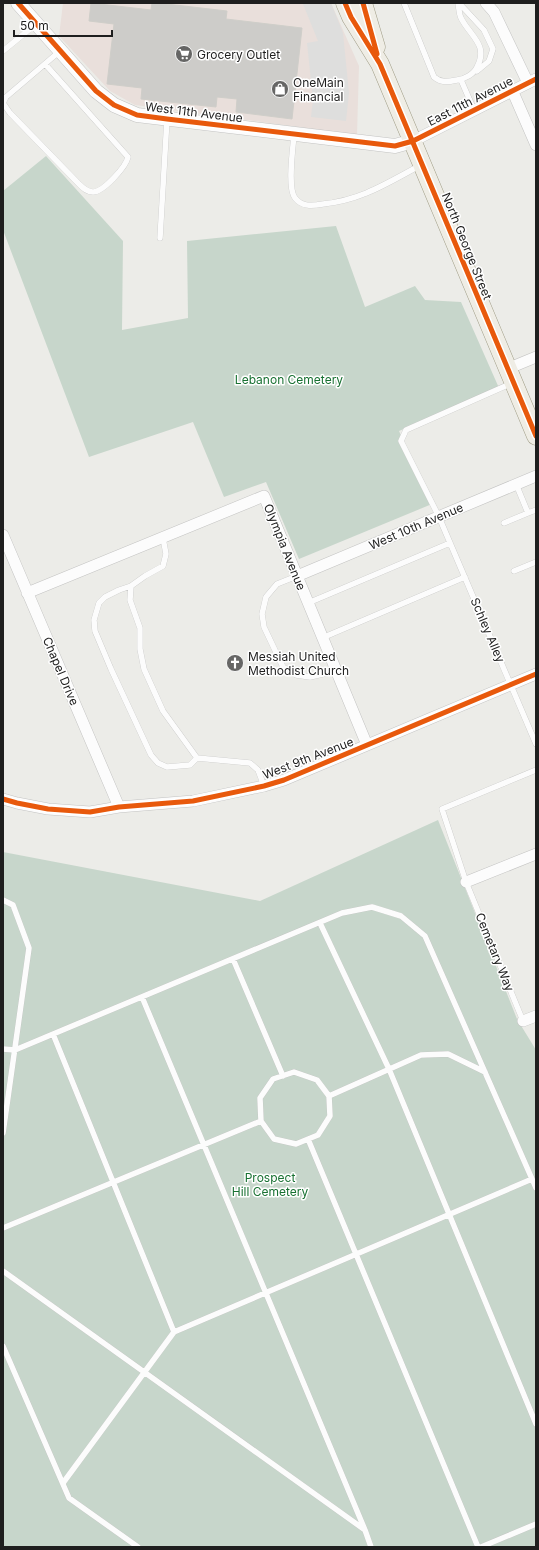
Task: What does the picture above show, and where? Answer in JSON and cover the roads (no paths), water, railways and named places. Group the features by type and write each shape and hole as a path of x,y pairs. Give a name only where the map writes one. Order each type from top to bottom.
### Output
{"main road":[{"name":"North George Street","path":"344,3 380,64 536,436"},
{"name":"North George Street","path":"363,3 368,14 380,64"}],"street":[{"name":"West 11th Avenue","path":"18,3 96,91 114,105 137,114 167,119 395,146 413,141"},
{"path":"486,3 494,12 532,81"},
{"name":"East 11th Avenue","path":"413,141 532,81"},
{"path":"512,90 536,145"},
{"path":"510,376 536,357"},
{"name":"West 10th Avenue","path":"297,576 536,476"},
{"name":"Olympia Avenue","path":"27,593 264,496 367,745"},
{"name":"Chapel Drive","path":"3,535 119,807"},
{"name":"West 9th Avenue","path":"3,799 48,809 90,812 119,807 193,801 264,786 284,780 536,674"},
{"path":"466,882 536,854"}],"lane":[{"path":"404,3 434,77 440,82 461,80 475,72 489,61 493,49 484,30 458,3"},
{"path":"458,3 461,17 480,47 481,60 475,72"},
{"path":"3,51 36,23"},
{"path":"44,64 128,157 124,166 101,190 93,192 86,190 6,109 3,103 4,95 60,51"},
{"path":"461,80 474,110"},
{"path":"160,238 167,119"},
{"path":"294,134 291,181 294,197 303,205 318,205 340,202 358,197 377,189 422,164"},
{"name":"Schley Alley","path":"510,376 406,430 401,441 439,517 536,744"},
{"path":"516,484 528,513"},
{"path":"504,524 536,510"},
{"path":"163,538 166,554 163,566 131,586 105,597 99,603 94,620 95,631 151,755 158,763 168,767 190,765 197,758"},
{"path":"308,603 450,542"},
{"path":"514,571 536,562"},
{"path":"297,576 277,584 266,598 262,614 264,627 283,667 289,671 296,675 310,677 336,671"},
{"path":"322,638 465,577"},
{"path":"131,586 130,600 140,628 140,649 144,669 163,711 197,758 250,764 258,770 264,786"},
{"name":"Cemetary Way","path":"532,1019 466,882 442,809 536,770"},
{"path":"3,900 13,905 29,948 3,1133"},
{"path":"3,1049 15,1050 342,913 372,908 401,916 425,936 536,1188"},
{"path":"320,923 389,1069 536,1424"},
{"path":"233,959 283,1076"},
{"path":"142,997 267,1292 371,1547"},
{"path":"53,1034 174,1332"},
{"path":"329,1096 420,1055 448,1054 485,1072"},
{"path":"294,1072 317,1080 329,1096 330,1116 318,1135 296,1144 274,1139 261,1121 260,1098 273,1079 283,1076 294,1072"},
{"path":"3,1228 261,1121"},
{"path":"308,1139 478,1547"},
{"path":"63,1482 146,1372 174,1332 532,1179"},
{"path":"3,1271 365,1530"},
{"path":"3,1346 70,1498 138,1547"},
{"path":"481,1547 536,1524"}],"place":[{"name":"Grocery Outlet","path":"184,54"},
{"name":"OneMain Financial","path":"280,89"},
{"name":"Messiah United Methodist Church","path":"235,663"}],"park label":[{"name":"Lebanon Cemetery","path":"289,379"},
{"name":"Prospect Hill Cemetery","path":"270,1184"}]}
